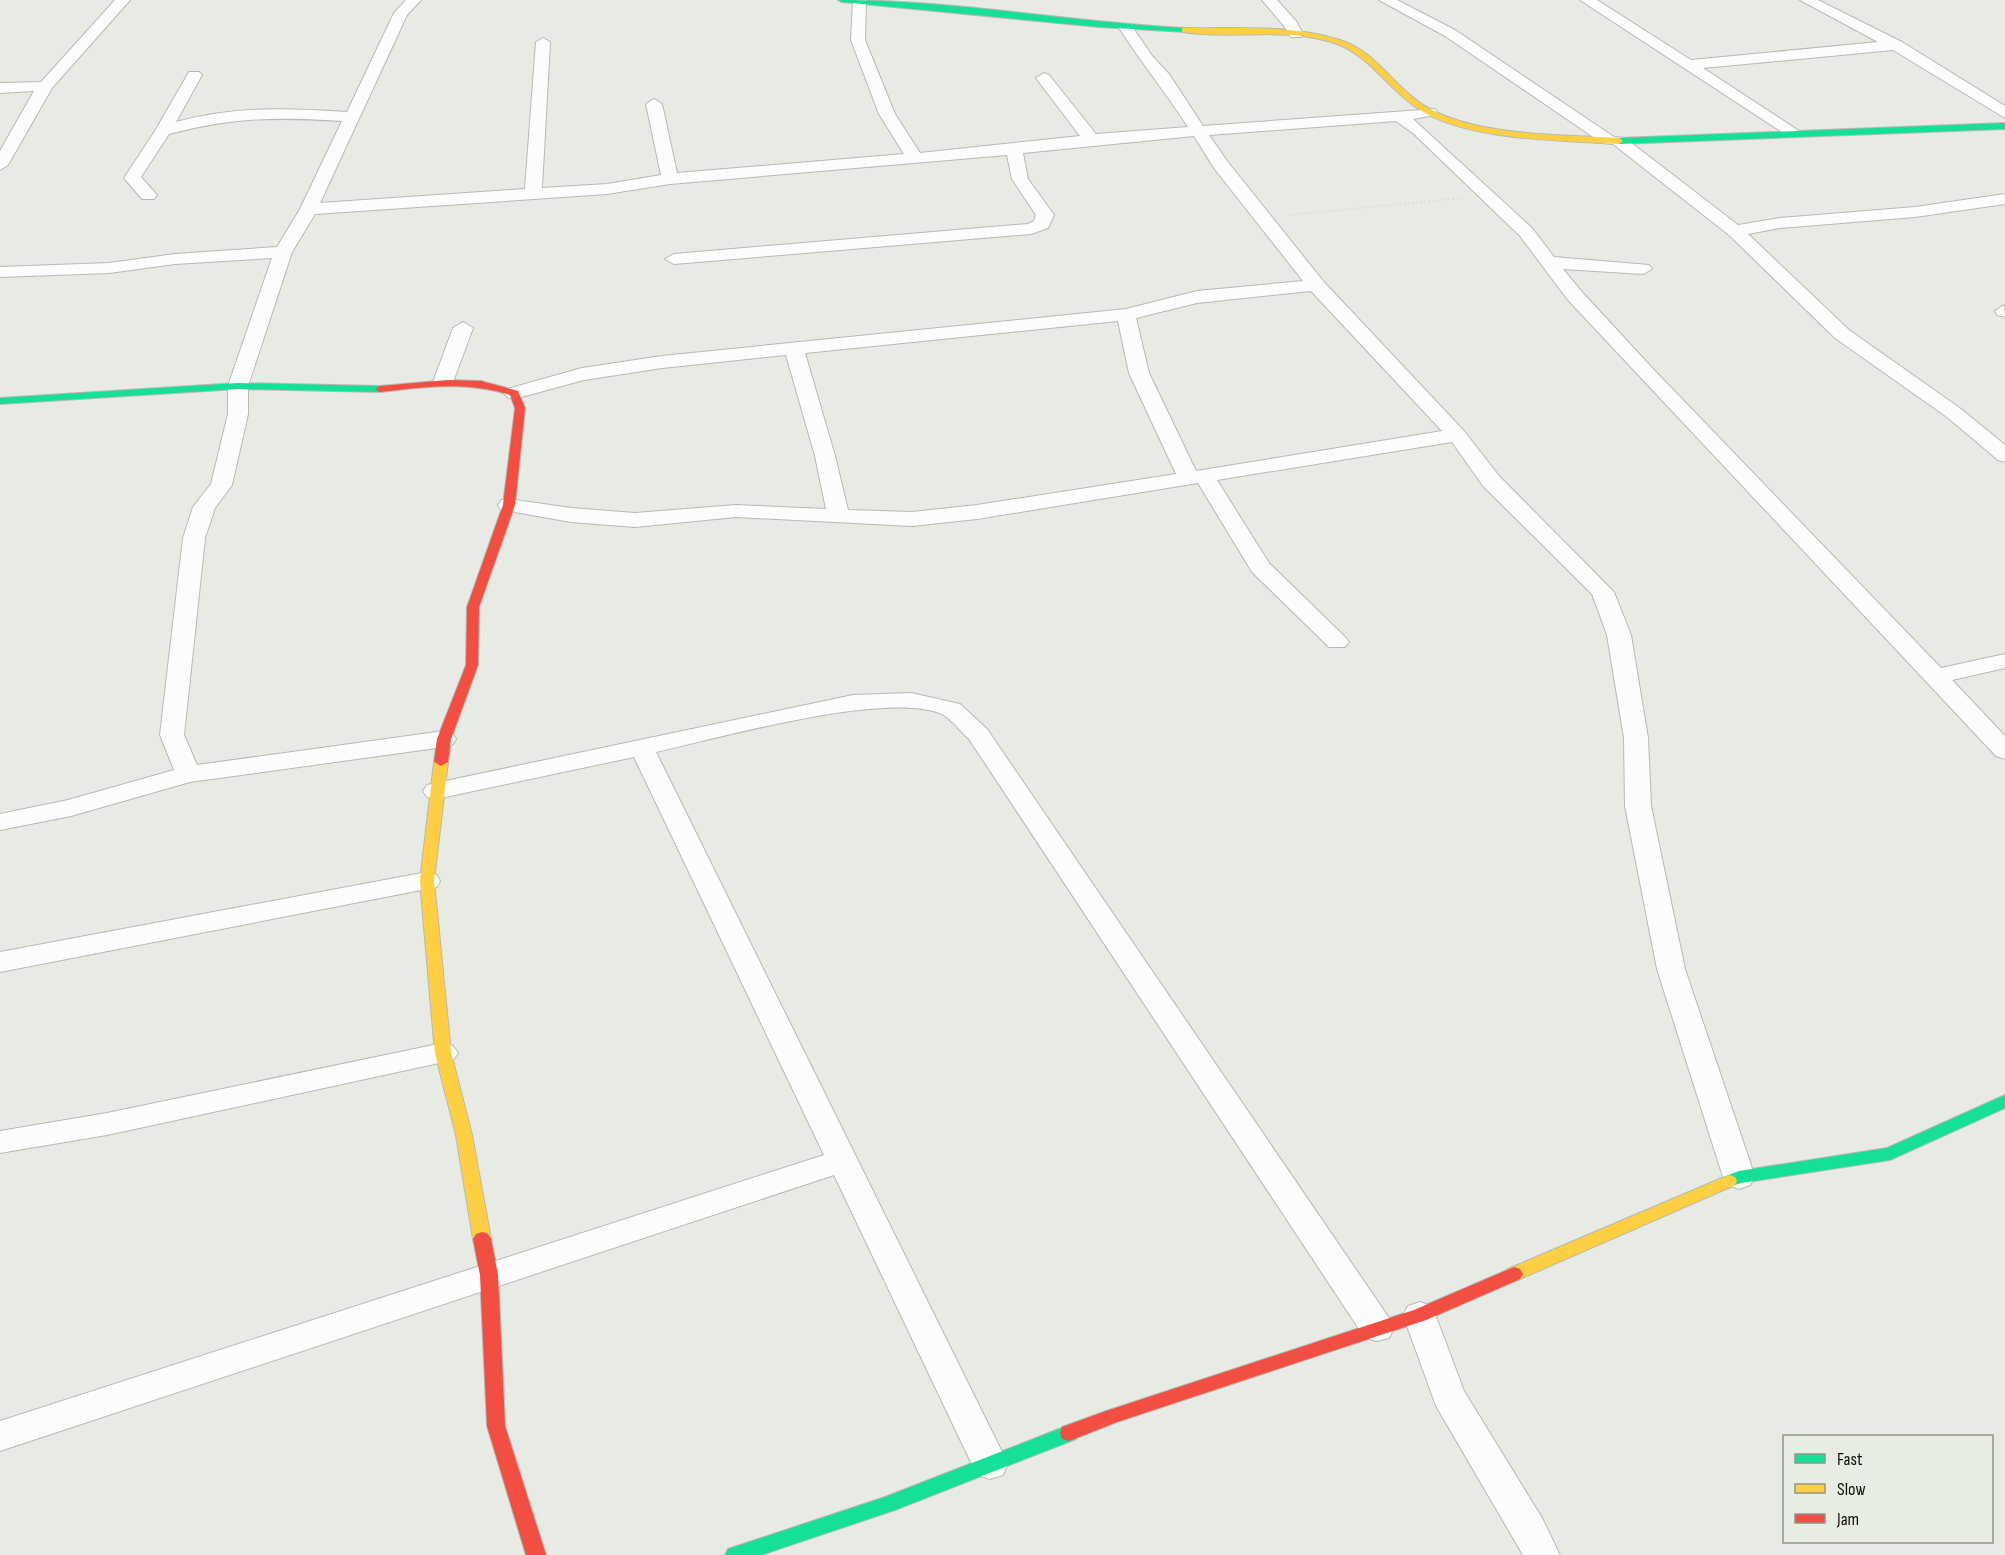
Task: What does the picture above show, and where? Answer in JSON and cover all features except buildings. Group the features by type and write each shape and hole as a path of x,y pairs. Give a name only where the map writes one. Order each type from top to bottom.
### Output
{"street":[{"path":"0,165 4,148 45,86 123,0"},
{"path":"188,774 172,735 186,626 189,573 194,538 204,507 221,485 230,452 238,414 238,386 283,252 309,210 401,13 414,0"},
{"path":"842,0 920,2 1126,28 1296,34 1337,40 1361,51 1404,96 1429,112 1507,132 1613,140 2005,126"},
{"path":"1269,0 1291,24 1296,34"},
{"path":"1386,0 1450,33 1613,140 1735,231 1842,334 1954,413 2005,456"},
{"path":"1587,0 1794,133"},
{"path":"1807,0 1897,45 2005,113"},
{"path":"860,1 858,40 887,114 914,157"},
{"path":"1126,28 1164,77 1220,164 1316,285 1456,435 1491,482 1603,592 1618,635 1636,738 1638,806 1671,969 1739,1177"},
{"path":"533,192 543,42"},
{"path":"1688,65 1897,45"},
{"path":"148,195 132,178 163,131 194,75"},
{"path":"1044,78 1091,140"},
{"path":"0,88 45,86"},
{"path":"654,104 670,179"},
{"path":"163,131 212,118 246,114 277,112 351,117"},
{"path":"309,210 533,192 607,189 670,179 1302,122 1399,117 1429,112"},
{"path":"1399,117 1420,131 1526,232 1548,261 1647,374 2005,751"},
{"path":"674,259 1031,229 1042,224 1045,215 1020,179 1014,148"},
{"path":"1735,231 1780,223 1915,212 2005,199"},
{"path":"0,272 110,268 176,259 283,252"},
{"path":"1548,261 1643,269"},
{"path":"0,401 238,386 376,389 443,382 491,384 514,393 582,374 662,362 1126,315 1197,297 1316,285"},
{"path":"1126,315 1139,373 1196,476 1260,567 1337,642"},
{"path":"443,382 463,328"},
{"path":"794,349 825,456 838,515"},
{"path":"514,393 520,408 509,505 473,607 472,665 444,739 427,881 442,1053 464,1135 489,1275 496,1426 536,1555"},
{"path":"509,505 571,515 635,520 736,511 912,519 977,512 1456,435"},
{"path":"1935,677 2005,661"},
{"path":"436,791 853,702 911,700 951,710 978,734 1377,1328"},
{"path":"0,822 70,808 188,774 444,739"},
{"path":"642,748 990,1464"},
{"path":"0,962 427,881"},
{"path":"0,1143 107,1124 442,1053"},
{"path":"735,1555 888,1504 1112,1416 1420,1315 1739,1177 1831,1165 1890,1154 2005,1101"},
{"path":"0,1436 842,1161"},
{"path":"1420,1315 1448,1396 1529,1529 1542,1555"}],"path":[{"path":"1264,217 1488,196"}],"traffic: fast":[{"path":"842,0 1185,30"},
{"path":"1619,141 2005,126"},
{"path":"0,401 238,386 380,389"},
{"path":"1729,1181 1739,1177 1890,1154 2005,1101"},
{"path":"735,1555 888,1504 1069,1433"}],"traffic: slow":[{"path":"1185,30 1283,32 1321,37 1339,42 1363,55 1415,103 1446,119 1520,134 1619,141"},
{"path":"441,762 427,881 443,1053 464,1135 482,1239"},
{"path":"1514,1274 1729,1181"}],"traffic: jam":[{"path":"380,389 448,383 481,385 514,393 520,408 509,505 473,607 472,665 444,739 441,762"},
{"path":"482,1239 489,1275 496,1426 536,1555"},
{"path":"1069,1433 1112,1416 1420,1315 1514,1274"}]}
